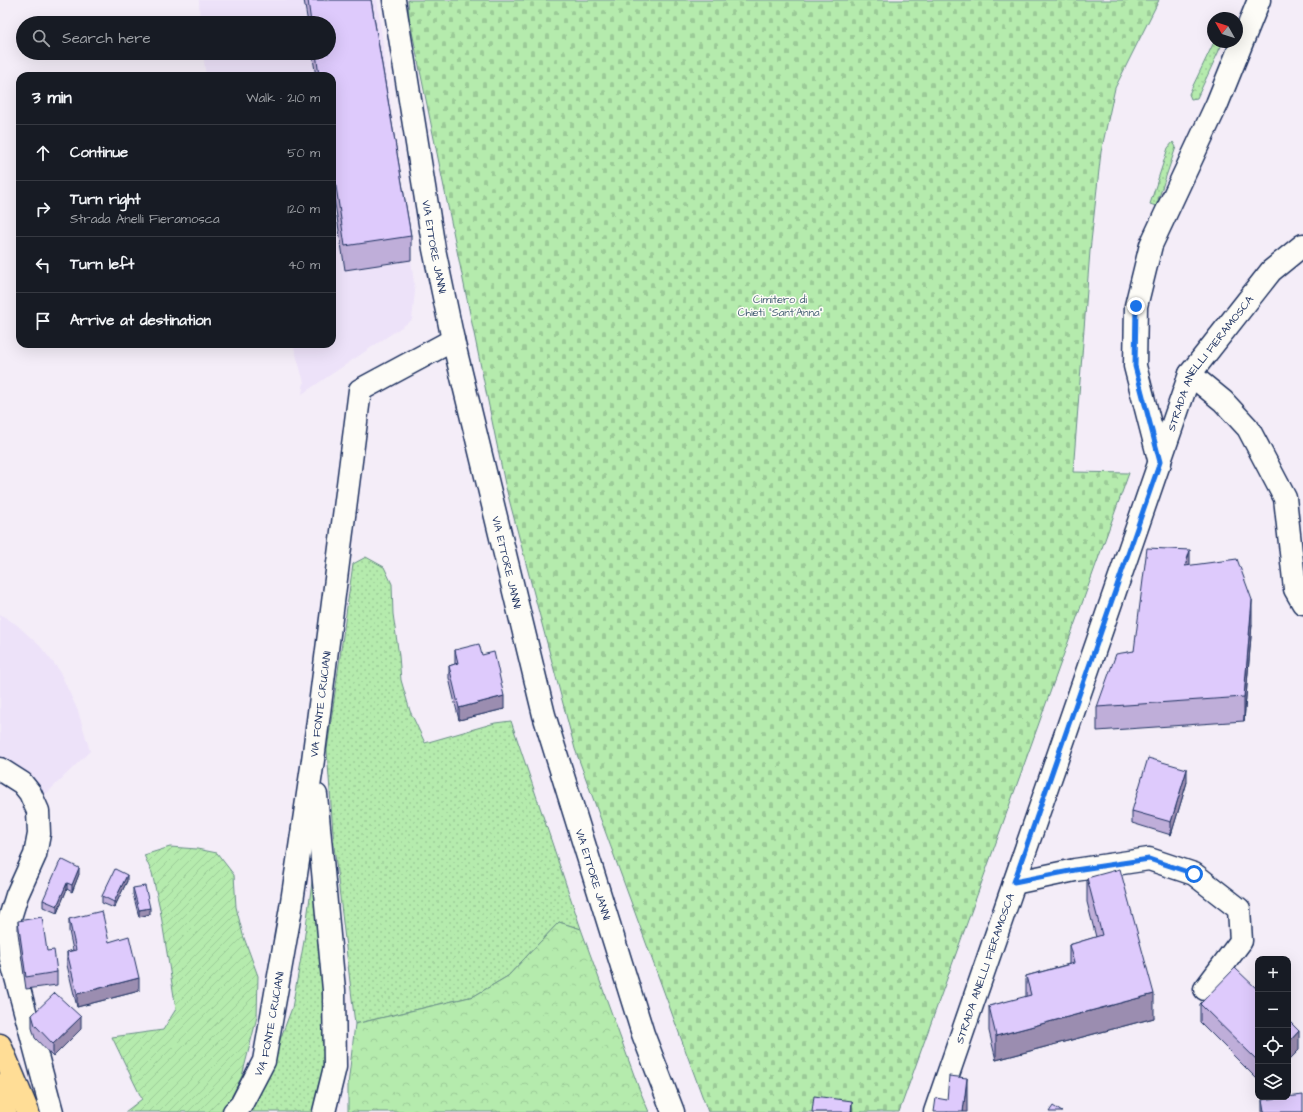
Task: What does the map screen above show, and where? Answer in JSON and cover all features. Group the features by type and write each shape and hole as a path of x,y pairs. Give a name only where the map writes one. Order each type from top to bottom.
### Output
{"main road":[{"path":"0,1045 28,1112"},
{"path":"0,1061 13,1112"},
{"path":"0,1085 4,1112"}],"street":[{"name":"VIA ETTORE JANNI","path":"394,0 434,249 453,340 544,715 644,1034 673,1112"},
{"path":"1160,462 1135,366 1136,306 1151,245 1217,104 1259,0"},
{"name":"STRADA ANELLI FIERAMOSCA","path":"935,1112 1190,374 1270,272 1303,245"},
{"name":"VIA FONTE CRUCIANI","path":"234,1112 241,1105 264,1061 291,908 313,760 360,390 453,340"},
{"path":"1190,374 1223,401 1248,428 1285,498 1295,589 1303,603"},
{"path":"313,760 334,990 335,1067 324,1112"},
{"path":"0,769 22,783 30,793 38,811 39,834 35,855 17,895 8,924 10,955 52,1112"},
{"path":"1014,882 1075,870 1149,859 1194,874 1239,908 1241,941 1205,989"}],"shaded area":[{"path":"199,0 377,0 415,291 412,320 302,394 304,382 294,348 336,348 336,72 205,72 204,60 336,60 336,16 200,16"},
{"path":"0,614 17,625 40,646 59,670 78,711 90,751 43,797 0,764"}],"green space":[{"name":"Cimitero di Chieti \"Sant'Anna\"","path":"408,0 1159,0 1115,88 1101,152 1090,251 1073,472 1129,473 899,1112 708,1112 575,749 505,484 409,17"},
{"path":"1211,48 1220,48 1197,98 1191,99 1189,94"},
{"path":"1173,142 1176,147 1156,206 1150,204 1168,148"},
{"path":"366,557 384,567 392,584 393,614 401,680 410,711 425,743 495,723 511,721 581,929 559,922 508,976 474,996 355,1024 334,846 327,750 353,564"},
{"path":"170,847 197,849 217,853 234,875 236,907 243,935 258,976 257,1017 242,1076 224,1112 125,1112 142,1099 112,1037 163,1030 176,1009 160,909 152,873 144,855"},
{"path":"315,860 325,1007 325,1087 317,1112 239,1112 272,1061 292,1008 304,941"},
{"path":"559,922 581,929 638,1086 649,1112 348,1112 348,1085 355,1024 474,996 508,976"}],"building":[{"path":"308,0 371,0 411,236 345,246 336,186 336,72 318,72 317,60 336,60 336,16 310,16"},
{"path":"1147,548 1190,550 1185,566 1237,559 1252,600 1244,697 1097,707 1116,654 1134,651"},
{"path":"479,644 482,655 494,652 504,696 459,708 449,666 458,663 455,650"},
{"path":"1148,758 1187,769 1171,822 1132,811"},
{"path":"61,859 79,868 72,885 67,883 57,906 43,900"},
{"path":"115,869 127,875 114,902 102,896"},
{"path":"1120,869 1154,994 996,1036 989,1006 1031,995 1026,976 1074,963 1069,945 1102,935 1087,878"},
{"path":"145,886 150,908 139,910 133,888"},
{"path":"102,911 109,942 129,936 139,978 77,994 67,952 76,950 69,919"},
{"path":"42,917 47,951 54,950 57,972 26,977 18,921"},
{"path":"1235,968 1255,987 1255,1058 1200,1004"},
{"path":"55,993 81,1017 53,1044 35,1025 32,1015"},
{"path":"1291,1023 1299,1031 1291,1040"},
{"path":"949,1076 967,1078 963,1112 934,1112 936,1098 947,1100"},
{"path":"1303,1095 1303,1112 1264,1112 1262,1100 1291,1100 1291,1096"},
{"path":"814,1096 852,1101 851,1112 812,1112"},
{"path":"1053,1106 1062,1112 1049,1112"}],"route":[{"path":"1136,306 1135,366 1160,462 1014,882 1075,870 1149,859 1194,874"}]}
